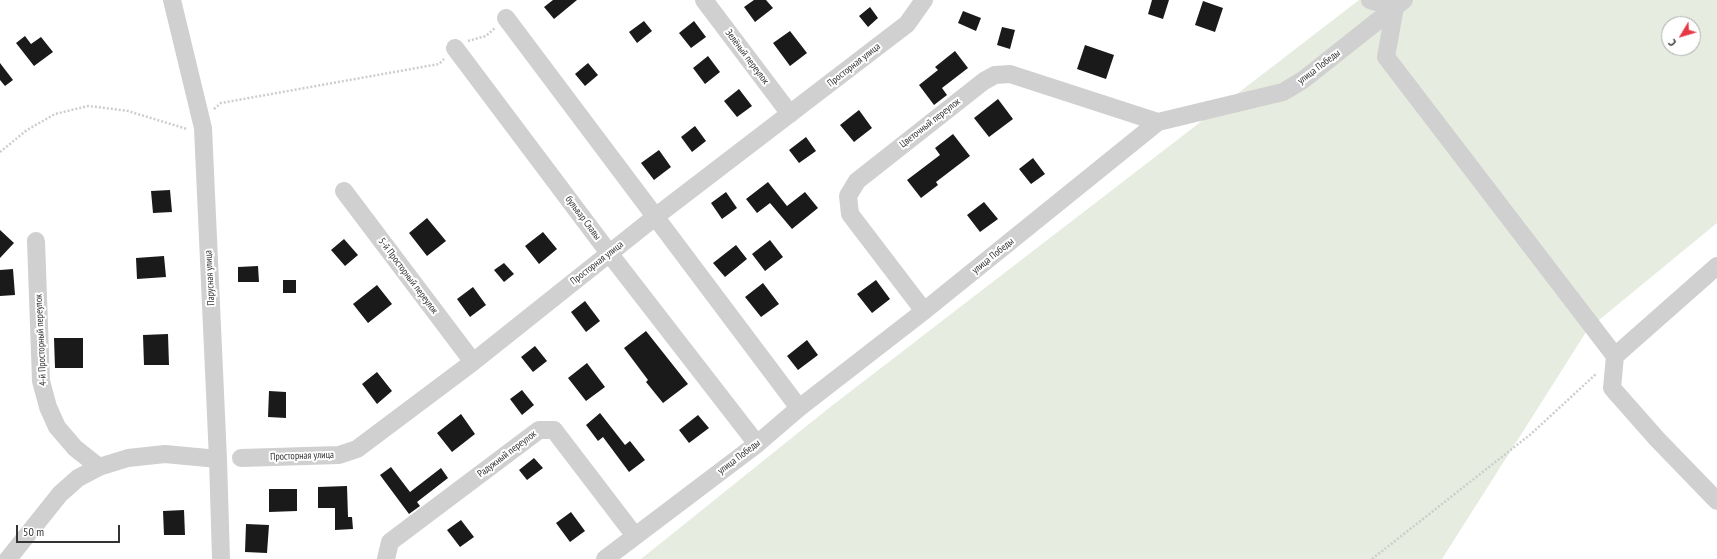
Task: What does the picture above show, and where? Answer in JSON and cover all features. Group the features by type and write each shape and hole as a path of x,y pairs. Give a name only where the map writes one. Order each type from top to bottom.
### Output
{"street":[{"name":"Парусная улица","path":"172,0 203,128 221,559"},
{"name":"Зелёный переулок","path":"704,0 790,114"},
{"name":"Просторная улица","path":"241,458 339,455 357,449 473,362 655,217 907,24 924,0"},
{"path":"1370,0 1400,3 1386,57 1615,356 1612,388 1657,439 1717,501"},
{"name":"улица Победы","path":"605,559 757,444 799,408 924,312 1158,122 1283,92 1304,80 1400,3"},
{"path":"506,18 799,408"},
{"name":"бульвар Славы","path":"455,48 609,253 757,444"},
{"name":"Цветочный переулок","path":"924,312 850,214 848,196 857,180 984,81 995,75 1010,74 1158,122"},
{"name":"5-й Просторный переулок","path":"344,191 473,362"},
{"name":"4-й Просторный переулок","path":"36,241 41,381 48,407 57,427 75,448 99,467"},
{"path":"1615,356 1717,266"},
{"name":"Радужный переулок","path":"386,559 390,542 539,430 554,430 635,536"},
{"path":"8,559 60,494 78,478 99,467 128,458 165,454 218,459"}],"path":[{"path":"0,152 27,130 55,114 88,106 128,111 196,131 203,128 211,112 221,103 439,64 455,48 464,42 486,36 506,18"},
{"path":"1372,559 1531,434 1615,356"}],"shaded area":[{"path":"1359,0 1717,0 1717,223 1588,329 1442,559 641,559 829,408"}],"building":[{"path":"553,0 577,0 554,19 544,7"},
{"path":"754,0 766,0 773,8 755,22 744,7"},
{"path":"1152,0 1169,0 1163,19 1148,14"},
{"path":"1203,1 1223,8 1215,32 1195,25"},
{"path":"870,7 878,18 868,27 859,16"},
{"path":"963,11 981,18 976,31 958,23"},
{"path":"644,21 652,31 637,43 629,32"},
{"path":"694,21 706,37 691,48 679,33"},
{"path":"1002,27 1015,30 1010,49 997,45"},
{"path":"790,31 807,53 790,66 773,43"},
{"path":"25,36 31,44 41,37 53,52 34,66 16,43"},
{"path":"1085,45 1114,55 1106,79 1077,69"},
{"path":"955,51 968,68 942,88 947,95 934,105 919,85 938,70 935,67"},
{"path":"708,56 720,72 705,84 693,68"},
{"path":"0,63 13,80 5,86 0,80"},
{"path":"588,63 598,75 585,86 575,74"},
{"path":"739,89 752,106 737,117 724,101"},
{"path":"998,99 1013,119 989,137 974,118"},
{"path":"859,110 872,128 854,142 840,125"},
{"path":"695,126 706,141 692,152 681,137"},
{"path":"953,134 970,156 936,182 938,185 921,198 907,180 940,155 935,148"},
{"path":"806,137 816,151 799,163 789,150"},
{"path":"659,150 671,167 654,180 641,163"},
{"path":"1033,158 1045,174 1031,184 1019,169"},
{"path":"768,182 787,206 805,192 818,208 792,229 770,203 757,213 746,199"},
{"path":"170,190 172,212 153,213 151,191"},
{"path":"726,192 737,208 722,219 711,203"},
{"path":"984,202 998,219 980,232 967,215"},
{"path":"427,218 446,241 427,256 409,233"},
{"path":"0,230 14,243 0,258"},
{"path":"543,232 557,249 539,264 525,246"},
{"path":"344,239 358,255 345,266 331,250"},
{"path":"770,240 783,257 765,271 752,254"},
{"path":"736,245 747,259 725,277 713,263"},
{"path":"164,256 166,277 137,279 136,258"},
{"path":"504,263 514,274 504,282 494,270"},
{"path":"258,266 259,282 238,282 238,267"},
{"path":"13,269 15,295 0,296 0,270"},
{"path":"283,280 296,280 296,293 283,293"},
{"path":"876,280 890,299 872,313 857,294"},
{"path":"763,283 779,304 761,317 745,297"},
{"path":"377,285 392,304 368,323 353,304"},
{"path":"473,287 486,305 470,317 457,299"},
{"path":"585,301 600,321 586,332 571,312"},
{"path":"646,331 688,384 663,403 646,382 648,380 624,348"},
{"path":"168,334 169,365 144,365 143,335"},
{"path":"54,338 83,338 83,368 55,368"},
{"path":"807,340 818,355 798,370 787,356"},
{"path":"535,346 547,361 533,372 521,357"},
{"path":"587,363 605,387 586,401 568,378"},
{"path":"377,372 392,391 377,404 362,384"},
{"path":"522,390 534,405 522,415 510,399"},
{"path":"269,391 286,392 286,418 268,417"},
{"path":"600,413 625,445 630,441 645,460 629,472 603,437 598,441 586,425"},
{"path":"461,414 475,434 452,452 437,433"},
{"path":"698,415 709,428 689,443 679,430"},
{"path":"534,458 543,468 527,480 519,470"},
{"path":"391,467 410,492 441,468 448,478 417,502 420,506 409,514 380,475"},
{"path":"347,486 348,517 352,517 353,529 335,530 335,508 318,508 318,487"},
{"path":"269,489 297,489 297,511 269,512"},
{"path":"184,510 185,535 164,535 163,511"},
{"path":"571,512 585,531 570,542 556,523"},
{"path":"461,520 474,537 460,547 447,530"},
{"path":"246,524 269,525 267,553 245,552"}]}
